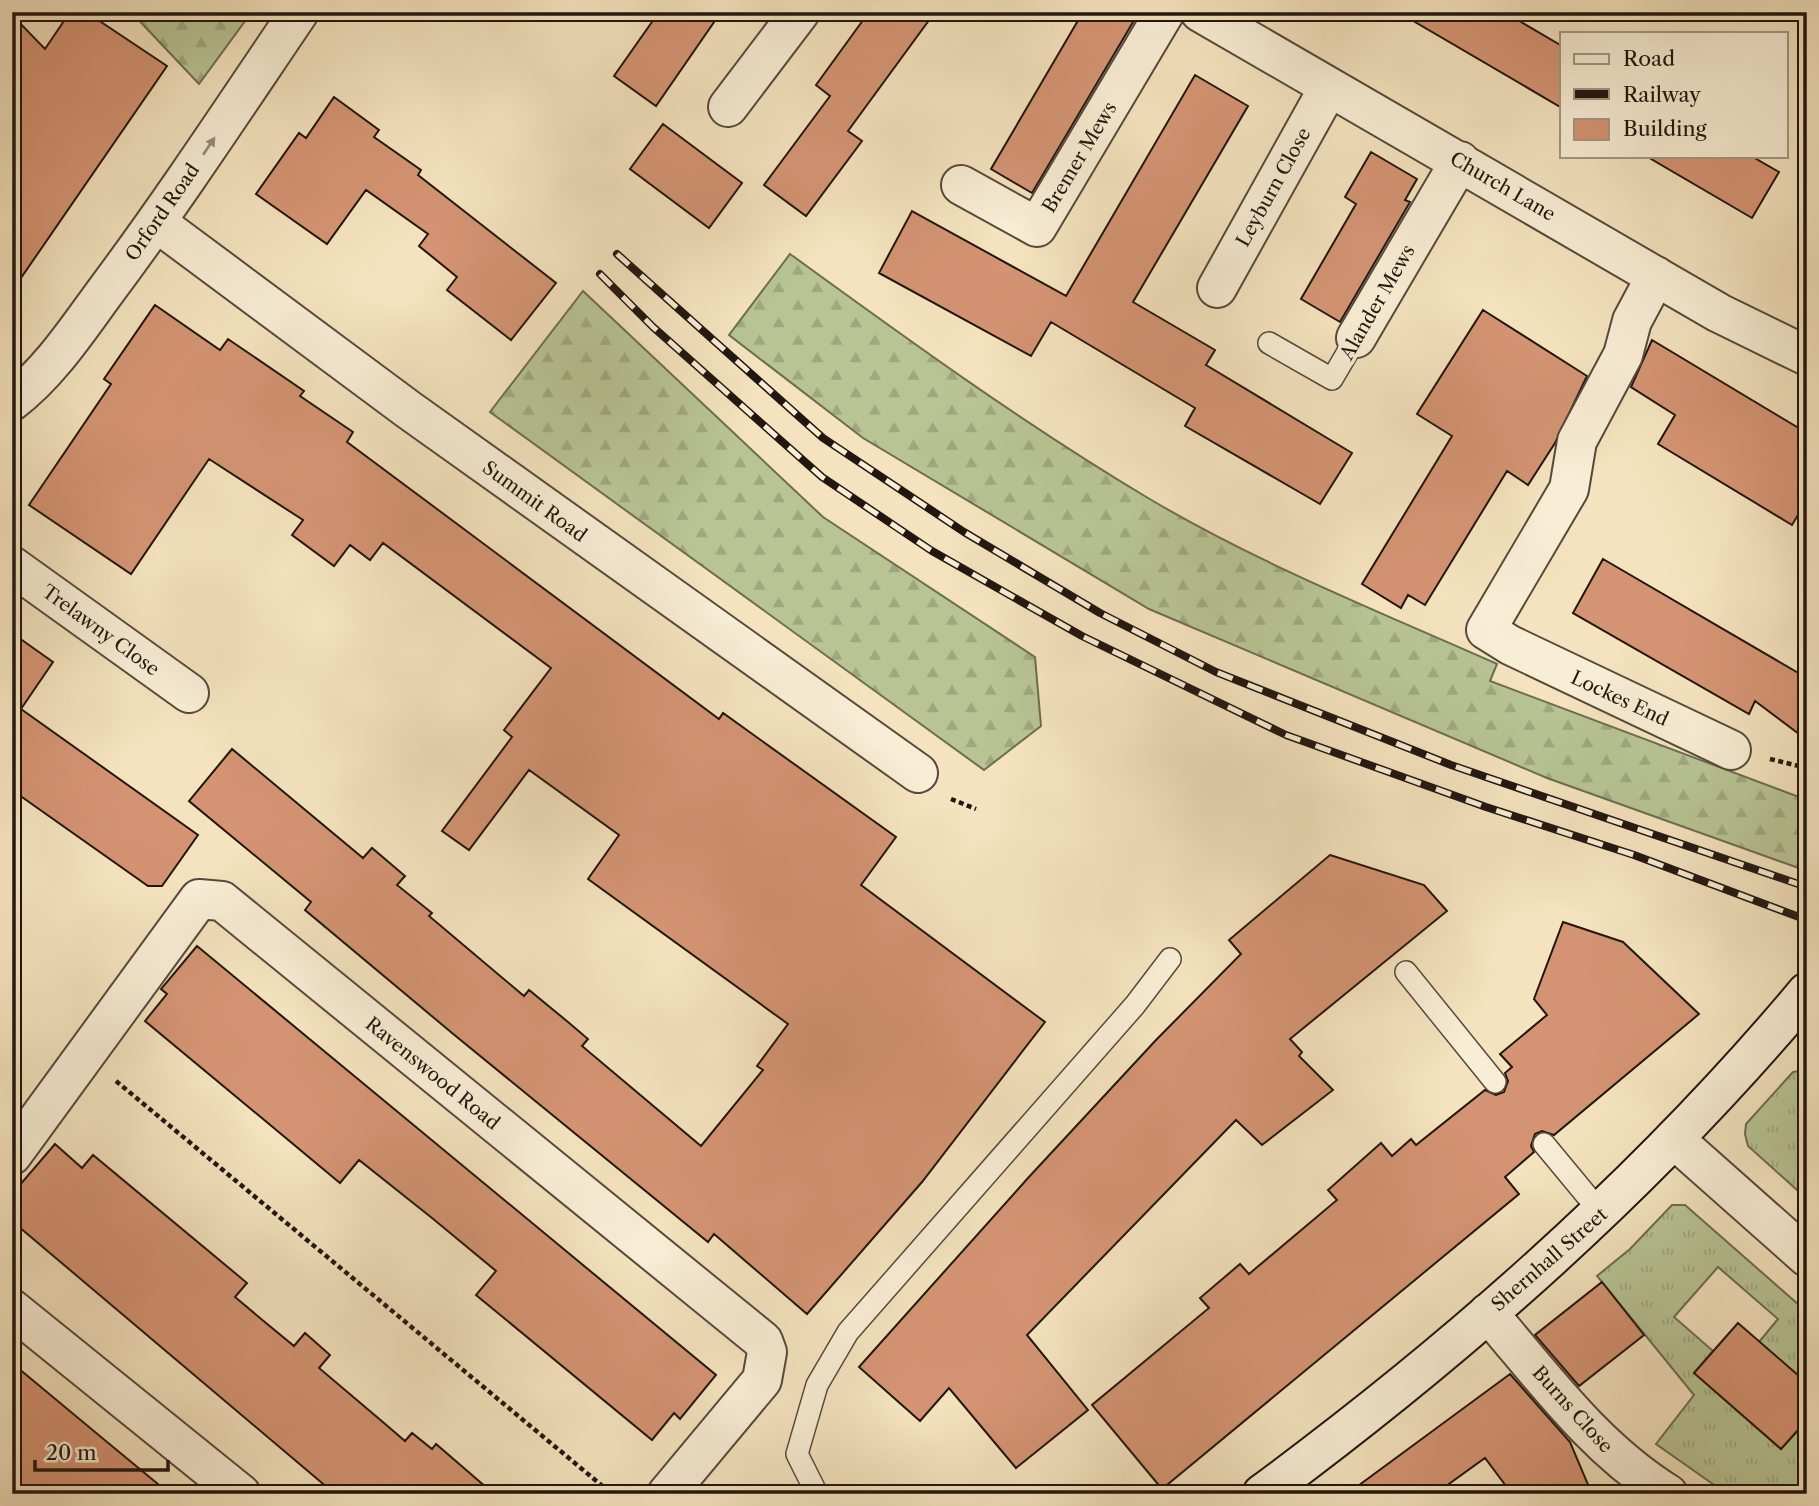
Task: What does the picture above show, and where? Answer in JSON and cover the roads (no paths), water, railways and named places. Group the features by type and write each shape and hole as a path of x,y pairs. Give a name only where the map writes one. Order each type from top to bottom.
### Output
{"street":[{"name":"Orford Road","path":"12,401 29,388 61,350 156,222 299,12"},
{"path":"728,107 800,12"},
{"name":"Bremer Mews","path":"961,186 1037,227 1166,12"},
{"name":"Church Lane","path":"1200,12 1719,313 1807,356"},
{"name":"Leyburn Close","path":"1217,288 1329,87"},
{"name":"Alander Mews","path":"1356,338 1460,161"},
{"name":"Summit Road","path":"156,222 409,410 918,773"},
{"name":"Lockes End","path":"1656,276 1632,321 1623,355 1577,441 1569,489 1486,630 1510,645 1731,750"},
{"name":"Trelawny Close","path":"12,566 189,694"},
{"name":"Ravenswood Road","path":"12,1155 83,1054 199,899 222,901 763,1341 767,1352 762,1380 667,1494"},
{"name":"Shernhall Street","path":"1262,1494 1339,1437 1602,1214 1751,1058 1807,992"},
{"path":"1674,1139 1807,1257"},
{"path":"12,1308 241,1494"},
{"name":"Burns Close","path":"1488,1312 1598,1441 1642,1477 1668,1494"}],"lane":[{"name":"Alander Mews","path":"1269,343 1332,379 1356,338"},
{"path":"817,1494 797,1454 817,1385 848,1332 1135,1005 1170,959"},
{"path":"1406,972 1494,1082"},
{"path":"1545,1143 1602,1214"}],"railway":[{"path":"617,254 823,438 964,532 1100,613 1216,672 1451,765 1807,887"},
{"path":"600,274 653,327 822,477 932,551 1082,636 1286,735 1486,807 1634,855 1807,920"}]}
